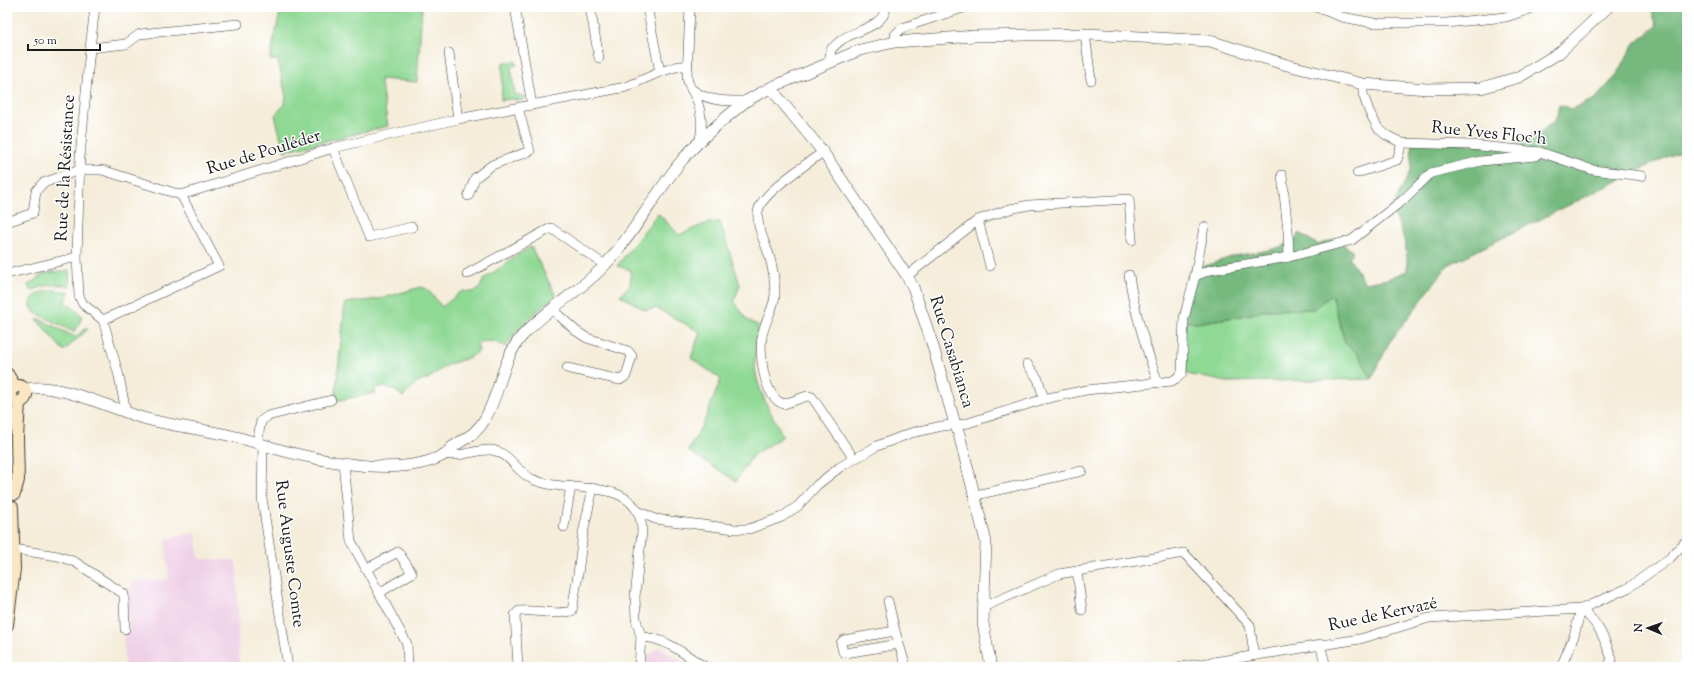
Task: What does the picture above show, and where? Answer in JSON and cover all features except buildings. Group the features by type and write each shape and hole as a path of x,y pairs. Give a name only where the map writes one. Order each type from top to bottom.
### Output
{"main road":[{"path":"7,374 20,388 10,392 10,397 14,401 19,402 18,480 9,490 15,501 10,508 14,569 7,625"},
{"path":"7,532 13,549"}],"street":[{"name":"Rue de la Résistance","path":"96,7 90,48 80,170 77,257 79,296 83,304 103,320"},
{"path":"515,7 532,105"},
{"path":"590,7 599,58"},
{"path":"647,7 660,72"},
{"path":"690,7 687,77 690,88 697,100 702,117 703,126 700,140"},
{"path":"828,63 831,50 843,39 873,24 883,17 886,7"},
{"path":"895,42 896,35 902,28 966,7"},
{"path":"1316,7 1342,17 1374,23 1446,23 1506,17 1530,9"},
{"path":"446,454 450,449 471,437 485,420 514,347 523,335 552,308 594,276 605,265 626,240 679,165 700,140 746,100 772,87 860,50 895,42 975,36 1085,34 1210,41 1287,65 1363,84 1427,89 1481,88 1518,77 1559,53 1608,7"},
{"path":"90,48 126,44 140,34 238,24"},
{"path":"1085,34 1091,80"},
{"path":"449,53 458,120"},
{"name":"Rue de Pouléder","path":"181,195 333,148 458,120 626,87 660,72 679,66 688,66"},
{"name":"Rue Yves Floc'h","path":"1363,84 1363,94 1369,111 1378,128 1386,135 1402,143 1470,146 1540,152 1593,170 1642,176"},
{"name":"Rue Casabianca","path":"772,87 781,101 823,152 908,276 913,287 932,342 959,434 976,495 986,542 983,623 991,667"},
{"path":"690,88 699,95 723,102 746,100"},
{"path":"468,196 475,178 492,165 530,150 518,108"},
{"path":"1357,173 1397,160 1402,143"},
{"path":"333,148 369,237 412,227"},
{"path":"823,152 770,193 759,208 759,222 770,257 775,295 773,307 763,333 761,351 768,386 775,399 784,404 807,396 812,397 854,459"},
{"path":"1195,276 1210,270 1289,257 1352,240 1402,200 1431,173 1481,161 1535,156 1540,152"},
{"path":"7,222 33,214 36,191 43,183 80,170 102,170 181,195 219,266 103,320 119,376 126,412"},
{"path":"1282,175 1288,231 1289,257"},
{"path":"908,276 978,220 1010,209 1029,205 1129,200 1132,240"},
{"path":"978,220 990,266"},
{"path":"20,388 51,389 84,397 126,412 173,425 202,429 247,439 286,451 343,463 384,467 404,466 423,462 446,454 456,455 491,450 503,453 531,479 541,482 593,488 613,493 625,498 638,511 654,519 735,530 749,529 782,517 798,506 817,485 840,467 877,446 911,433 955,424 965,424 1044,399 1086,390 1158,383 1172,381 1177,378 1182,373 1184,318 1195,276 1204,227"},
{"path":"467,274 551,228 605,265"},
{"path":"7,274 77,257"},
{"path":"1129,275 1141,332 1158,383"},
{"path":"552,308 576,332 587,338 628,351 632,356 626,376 620,380 567,368"},
{"path":"1027,364 1038,379 1044,399"},
{"name":"Rue Auguste Comte","path":"288,667 262,498 260,444 261,421 268,416 331,400"},
{"path":"343,463 351,541 406,644 408,667"},
{"path":"976,495 1082,471"},
{"path":"564,527 571,486"},
{"path":"518,667 515,616 519,611 526,610 563,614 572,611 583,533 593,488"},
{"path":"638,511 642,531 635,597 636,619 641,637 639,667"},
{"path":"642,531 654,519"},
{"path":"1581,609 1628,588 1670,558 1687,540"},
{"path":"13,549 58,556 75,562 124,594 125,629"},
{"path":"366,569 398,552 412,573 379,592"},
{"path":"983,608 1059,574 1184,553 1250,625 1254,655"},
{"path":"1077,572 1082,610"},
{"path":"888,601 906,667"},
{"path":"1561,667 1574,636 1581,609"},
{"path":"1581,609 1602,631 1612,659 1608,667"},
{"name":"Rue de Kervazé","path":"1181,667 1320,644 1360,639 1429,618 1581,609"},
{"path":"895,631 844,640 841,643 843,652 846,653 899,644"},
{"path":"641,637 648,637 666,642 705,667"},
{"path":"1320,644 1326,667"}],"shaded area":[{"path":"7,115 13,152 7,154"},
{"path":"196,533 199,559 235,560 237,570 239,667 124,667 124,632 129,630 126,589 132,588 132,581 168,579 166,539"},
{"path":"659,647 690,667 648,667 648,656"}],"green space":[{"path":"281,7 422,7 417,82 380,79 388,126 284,151 275,115 285,104 286,97 278,60 270,60"},
{"path":"1656,7 1687,7 1687,149 1658,161 1448,265 1389,343 1372,379 1358,354 1345,343 1332,295 1313,309 1266,310 1248,315 1196,323 1181,321 1177,313 1189,271 1231,257 1278,248 1294,240 1300,233 1318,245 1336,238 1353,252 1349,258 1365,283 1387,279 1407,271 1407,255 1404,239 1391,209 1411,170 1412,140 1512,147 1539,133 1556,119 1559,105 1572,109 1595,99 1616,76 1635,43 1657,26 1651,9"},
{"path":"516,61 517,65 511,67 515,94 523,96 524,99 519,101 514,99 501,100 503,63"},
{"path":"658,213 679,235 707,223 720,222 740,285 734,301 748,321 758,325 755,365 758,384 765,402 783,436 753,455 736,481 688,451 704,422 721,379 691,358 700,332 656,308 645,310 620,295 630,285 631,270 617,266"},
{"path":"531,247 556,296 522,325 506,347 495,342 481,342 477,344 479,351 468,358 447,365 428,379 417,382 403,397 390,389 375,387 375,393 335,401 345,303 379,299 421,287 427,289 442,307 462,291 473,292 479,289 484,279"},
{"path":"69,270 70,286 51,285 32,291 27,286 45,273"},
{"path":"55,290 69,292 65,303 75,309 82,316 77,329 75,329 74,332 34,312 31,306 31,300 39,293"},
{"path":"1332,294 1345,343 1358,354 1372,379 1227,382 1187,374 1181,321 1196,323 1248,315 1266,310 1313,309"},
{"path":"40,319 75,337 86,328 88,329 65,350 63,350 37,320"}]}
